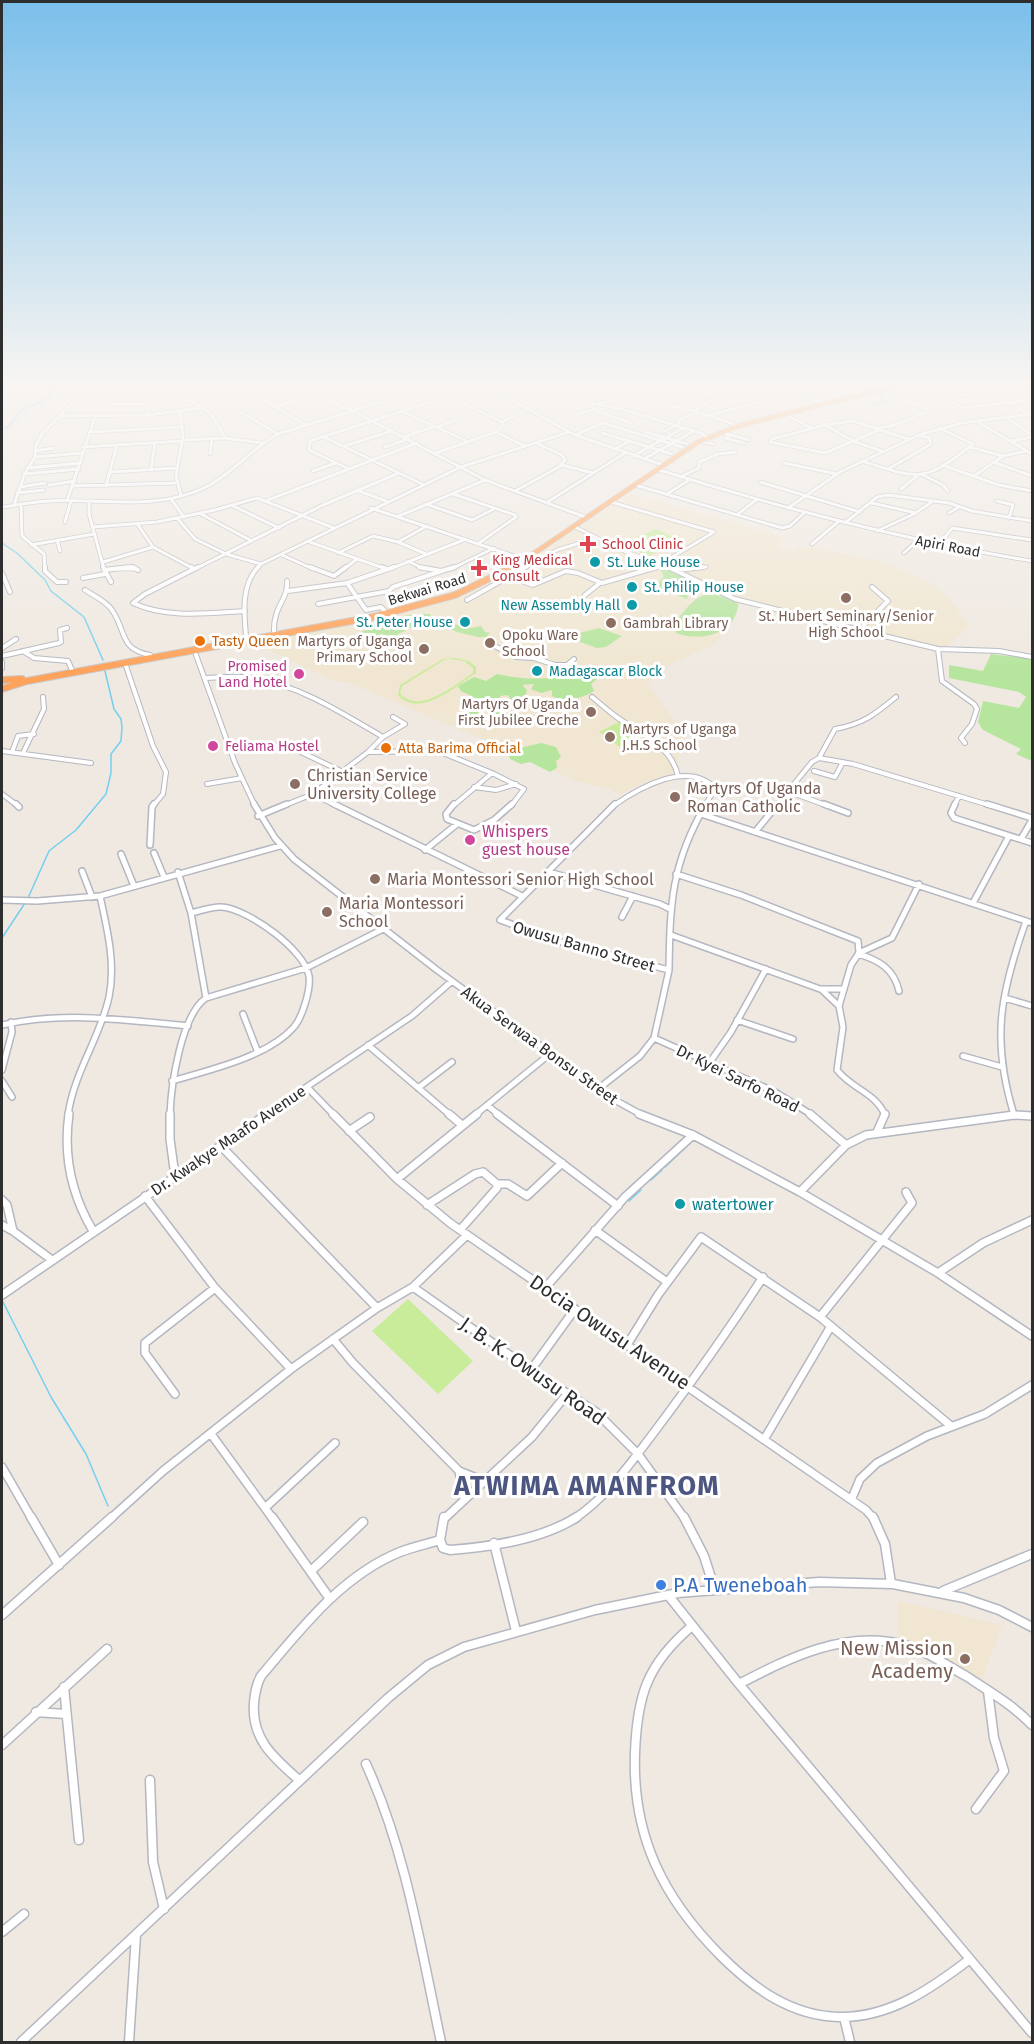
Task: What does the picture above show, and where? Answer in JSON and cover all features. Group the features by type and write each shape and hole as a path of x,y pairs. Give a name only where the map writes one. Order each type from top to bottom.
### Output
{"highway":[{"name":"Bekwai Road","path":"30,679 201,649 385,611 431,599 468,586 523,559 574,527 620,489 633,481"},
{"name":"Bekwai Road","path":"30,679 246,636 419,607 508,574 523,559 640,481"},
{"path":"620,489 627,491"},
{"path":"2,690 5,683 2,679 30,679"},
{"path":"2,690 30,679"}],"street":[{"path":"14,505 22,481"},
{"path":"20,487 71,481"},
{"path":"66,522 75,481"},
{"path":"106,486 108,481"},
{"path":"2,507 69,501 145,502 171,499 216,481"},
{"path":"268,500 314,481"},
{"path":"245,611 168,612 133,604 145,594 194,569 302,515 378,481"},
{"path":"417,481 422,484"},
{"path":"246,636 245,611 249,580 261,564 428,481"},
{"path":"399,516 482,481"},
{"path":"489,481 585,517"},
{"path":"515,491 532,481"},
{"path":"546,503 580,481"},
{"path":"667,494 686,481"},
{"name":"Apiri Road","path":"693,481 804,513 917,541 1032,561"},
{"path":"788,508 827,481"},
{"path":"901,489 910,481"},
{"path":"936,481 948,491"},
{"path":"991,481 1032,491"},
{"path":"760,482 860,512"},
{"path":"73,486 175,483 181,496"},
{"path":"635,485 787,528 804,513"},
{"path":"17,494 44,490"},
{"path":"356,490 386,501"},
{"path":"453,494 516,517 479,543"},
{"path":"845,523 883,495 950,502 959,507 1032,521"},
{"path":"93,527 138,525 201,514 253,498 268,500 334,528"},
{"path":"171,499 184,517"},
{"path":"738,514 756,500"},
{"path":"89,501 89,514 94,534 105,572 111,582"},
{"path":"585,595 601,583 660,566 714,532 611,501"},
{"path":"875,531 916,513 933,501"},
{"path":"997,501 1013,505 1009,518"},
{"path":"872,503 916,513"},
{"path":"21,504 22,536 44,554 45,571 57,582 66,582"},
{"path":"426,504 472,520 496,508"},
{"path":"231,505 279,528"},
{"path":"949,513 959,507"},
{"path":"371,508 523,559"},
{"path":"201,514 252,542"},
{"path":"177,518 195,539 226,554 261,564"},
{"path":"812,544 838,522"},
{"path":"138,525 153,547 194,569"},
{"path":"398,542 426,526"},
{"path":"574,527 743,602 938,649 999,651 1032,657"},
{"path":"939,545 952,528 1032,540"},
{"path":"31,545 94,534"},
{"path":"338,552 370,537 398,542 426,554"},
{"path":"467,600 508,574 557,550 596,538"},
{"path":"288,591 347,583 466,539"},
{"path":"57,540 60,551"},
{"path":"904,553 917,541"},
{"path":"307,542 387,569"},
{"path":"103,562 153,547"},
{"path":"318,604 389,591 393,587 442,571 494,548"},
{"path":"282,555 329,576 357,559"},
{"path":"408,561 425,572 442,571"},
{"path":"84,578 133,567 138,570"},
{"path":"576,567 578,573"},
{"path":"674,570 706,567"},
{"path":"508,574 532,585 564,571 578,573 601,583"},
{"path":"2,573 10,592"},
{"path":"274,631 273,617 276,607 288,591 287,581"},
{"path":"347,583 366,610 381,607 385,611"},
{"path":"860,630 888,601 872,587"},
{"path":"85,590 112,609 130,647 137,652 150,655"},
{"path":"2,656 59,643 60,630 67,628"},
{"path":"2,648 16,639"},
{"path":"489,643 516,657 534,658 555,665 567,665 574,659"},
{"path":"188,651 196,655 201,649"},
{"path":"938,649 942,681 974,704 977,709 972,724 961,738 965,743"},
{"path":"23,651 34,658 68,661 72,669"},
{"name":"Akua Serwaa Bonsu Street","path":"196,655 258,816 280,846 294,859 452,981 598,1089 647,1118 693,1135 800,1192 938,1273 1032,1336"},
{"path":"2,662 2,668"},
{"path":"125,663 153,746 166,772 163,794 152,807 150,844"},
{"path":"205,678 249,677 283,684 383,736"},
{"path":"23,753 44,709 43,697"},
{"path":"592,697 609,709 614,716 633,727 671,756 677,766 678,776"},
{"path":"755,832 790,792 812,762 819,758 835,729 853,726 868,720 896,697"},
{"path":"258,816 313,795 382,741 383,736 405,724 393,717"},
{"path":"12,752 18,736 34,734"},
{"path":"230,747 264,744 286,746 343,772"},
{"path":"368,752 388,754 429,749 492,773 524,789 522,795 485,826 472,830 447,819 447,810 492,773"},
{"path":"2,751 23,753 35,758 91,763"},
{"path":"819,758 843,762 1032,819 1021,840"},
{"path":"814,771 835,777 843,762"},
{"path":"313,795 522,896 549,872 614,805 644,786 678,776 708,780 715,788 689,833 676,874 670,909 669,970 654,1038 640,1056 598,1089"},
{"path":"207,784 242,778"},
{"path":"474,787 490,790 507,789 516,784"},
{"path":"790,792 848,813"},
{"path":"2,794 19,807"},
{"path":"959,796 951,816 1032,843"},
{"path":"701,814 1029,922 1005,998 999,1039 1002,1067 1014,1115"},
{"path":"425,850 457,824"},
{"path":"974,903 1009,836"},
{"path":"2,900 37,901 100,896 178,872 280,846"},
{"path":"154,853 164,877"},
{"path":"121,854 134,886"},
{"path":"82,871 92,897"},
{"path":"178,872 191,913 206,998"},
{"path":"549,872 660,904 670,909"},
{"path":"676,874 741,895 858,941 858,953 851,965 839,1006 843,1027 837,1070 848,1083 873,1097 885,1114 877,1132"},
{"path":"858,953 892,938 919,884"},
{"path":"93,1231 82,1215 71,1188 67,1166 70,1105 77,1077 103,1019 109,995 112,962 100,896"},
{"name":"Owusu Banno Street","path":"522,896 500,920 564,943 669,970"},
{"path":"622,917 633,896"},
{"path":"660,904 672,900"},
{"path":"172,1081 219,1066 288,1034 298,1023 309,977 306,968 271,931 241,911 218,907 191,913"},
{"path":"174,1176 170,1137 172,1081 195,1005 206,998 306,968 383,928"},
{"path":"671,935 820,989 844,989"},
{"path":"858,953 874,958 888,967 897,979 899,991"},
{"path":"710,1062 766,969"},
{"name":"Dr. Kwakye Maafo Avenue","path":"2,1295 419,1011 452,981"},
{"path":"820,989 839,1006"},
{"path":"1005,998 1032,1006"},
{"path":"243,1014 257,1050"},
{"path":"2,1024 30,1018 103,1019 188,1026"},
{"path":"737,1020 793,1039"},
{"path":"2,1070 12,1032 11,1022"},
{"name":"Dr Kyei Sarfo Road","path":"654,1038 788,1100 815,1117 846,1144"},
{"path":"368,1045 462,1125"},
{"path":"396,1179 551,1053"},
{"path":"963,1056 1002,1067"},
{"path":"418,1088 452,1062"},
{"path":"2,1081 12,1097"},
{"name":"Docia Owusu Avenue","path":"307,1087 396,1179 427,1205 464,1233 852,1498 871,1514 879,1525 891,1583"},
{"path":"487,1105 529,1140 618,1206"},
{"path":"800,1192 846,1144 877,1132 1014,1115 1032,1116"},
{"path":"349,1131 370,1117"},
{"path":"545,1288 618,1206 693,1135"},
{"path":"221,1146 376,1308"},
{"path":"497,1184 505,1183 525,1196 529,1195 562,1163"},
{"path":"427,1205 479,1173 486,1173 497,1184"},
{"path":"2,1615 155,1478 291,1369 376,1308 413,1287 464,1233 497,1184"},
{"path":"820,1317 912,1203 906,1192"},
{"path":"145,1196 215,1288 291,1369"},
{"path":"2,1200 7,1205 13,1231"},
{"path":"938,1273 983,1242 1032,1220"},
{"path":"2,1225 52,1260"},
{"path":"595,1230 667,1282"},
{"path":"627,1345 667,1282 701,1238 820,1317 951,1426"},
{"path":"567,1394 532,1437 443,1518 440,1540 443,1548 450,1550 494,1543 548,1531 570,1521 595,1501 638,1454 763,1277"},
{"name":"J. B. K. Owusu Road","path":"413,1287 601,1416 638,1454 688,1523 704,1556 715,1590"},
{"path":"176,1394 145,1353 145,1343 215,1288"},
{"path":"531,1370 575,1309"},
{"path":"765,1438 780,1407 818,1351 831,1326"},
{"path":"333,1339 353,1364 459,1471 484,1480"},
{"path":"852,1498 860,1479 867,1470 911,1444 985,1414 1032,1385"},
{"path":"211,1434 330,1599"},
{"path":"266,1508 335,1443"},
{"path":"2,1467 59,1565"},
{"path":"459,1471 464,1499"},
{"path":"311,1571 363,1522"},
{"path":"299,1780 271,1755 261,1741 254,1721 256,1684 279,1653 330,1599 377,1563 400,1552 440,1540"},
{"path":"494,1543 516,1631"},
{"path":"944,1591 1032,1554"},
{"path":"21,2043 299,1780 428,1665 478,1643 609,1606 668,1595 793,1583 857,1581 891,1583 944,1591 999,1609 1032,1627"},
{"path":"668,1595 739,1684 1032,2033"},
{"path":"692,1626 673,1642 658,1660 645,1687 637,1717 634,1787 639,1816 652,1854 666,1886 695,1930 752,1985 782,2004 801,2011 844,2017 872,2014 902,2004 944,1980 970,1959"},
{"path":"739,1684 793,1657 817,1649 864,1641 883,1641 917,1650 1015,1708 1032,1725"},
{"path":"2,1745 107,1648"},
{"path":"64,1688 79,1840"},
{"path":"976,1809 1004,1768 994,1738 988,1691"},
{"path":"36,1712 65,1714"},
{"path":"366,1764 381,1798 410,1891 441,2043"},
{"path":"150,1780 152,1856 156,1882 164,1908"},
{"path":"2,1932 24,1914"},
{"path":"129,2043 136,1935"},
{"path":"844,2017 850,2043"}],"shaded area":[{"name":"Opoku Ware School","path":"630,493 780,536 784,539 779,548 793,552 796,547 807,547 885,562 935,585 954,604 969,625 945,648 927,647 827,619 742,600 733,621 715,644 667,666 647,683 683,738 680,753 673,774 651,780 620,794 574,780 350,683 333,680 266,649 264,641 332,629 424,608 486,585 540,554"},
{"name":"New Mission Academy","path":"898,1601 1002,1625 981,1681 898,1638"}],"green space":[{"path":"655,529 681,540 648,556 622,544"},
{"path":"666,568 689,578 683,584 689,591 687,599 647,584 660,581 664,576 660,570"},
{"path":"712,593 738,603 736,614 731,622 724,629 706,636 686,636 676,633 675,622 687,607 700,597"},
{"path":"430,614 435,620 471,628 481,626 485,632 490,633 486,637 478,637 457,632 440,624 432,628 420,624 398,634 394,643 383,650 374,645 361,643 359,633 368,629 369,624 381,624 389,630 398,626 392,618"},
{"path":"599,628 622,636 606,647 597,648 561,635 572,635"},
{"path":"991,654 1032,659 1032,761 1016,754 1021,749 983,730 978,722 983,701 1019,708 1026,697 1019,692 949,678 949,665 983,671"},
{"path":"454,658 469,661 476,667 476,673 438,698 427,702 417,704 407,701 398,695 400,685 443,659","holes":["444,660 464,661 473,668 473,673 437,696 418,701 408,700 400,694 402,686"]},
{"path":"573,664 598,678 591,684 594,691 579,698 562,699 552,696 552,690 541,693 531,689 534,684 522,685 527,690 524,702 520,704 511,700 508,695 500,696 501,705 508,718 503,720 491,711 481,710 473,718 468,715 472,696 461,691 458,686 474,677 486,681 497,674 511,677 551,678 563,674"},
{"path":"619,722 641,737 620,747 599,732"},
{"path":"541,743 556,747 561,757 556,761 557,768 550,772 530,762 521,764 510,759 508,751"},
{"path":"408,1299 473,1361 438,1394 372,1331"}],"waterway":[{"path":"2,543 18,554 45,580 51,591 84,617 103,660"},
{"path":"28,898 49,851 76,830 106,794 111,773 111,754 121,741 122,727 121,719 114,709 105,671"},
{"path":"2,938 25,903"},
{"path":"665,1167 686,1147"},
{"path":"651,1180 662,1170"},
{"path":"629,1201 641,1190"},
{"path":"2,1300 51,1397 86,1454 108,1506"}],"place":[{"name":"School Clinic","path":"588,544"},
{"name":"St. Luke House","path":"595,562"},
{"name":"King Medical Consult","path":"479,568"},
{"name":"St. Philip House","path":"632,587"},
{"name":"St. Hubert Seminary/Senior High School","path":"846,598"},
{"name":"New Assembly Hall","path":"632,605"},
{"name":"St. Peter House","path":"465,622"},
{"name":"Gambrah Library","path":"611,623"},
{"name":"Tasty Queen","path":"200,641"},
{"name":"Opoku Ware School","path":"490,643"},
{"name":"Martyrs of Uganga Primary School","path":"424,649"},
{"name":"Madagascar Block","path":"537,671"},
{"name":"Promised Land Hotel","path":"299,674"},
{"name":"Martyrs Of Uganda First Jubilee Creche","path":"591,712"},
{"name":"Martyrs of Uganga J.H.S School","path":"610,737"},
{"name":"Feliama Hostel","path":"213,746"},
{"name":"Atta Barima Official","path":"386,748"},
{"name":"Christian Service University College","path":"295,784"},
{"name":"Martyrs Of Uganda Roman Catholic","path":"675,797"},
{"name":"Whispers guest house","path":"470,840"},
{"name":"Maria Montessori Senior High School","path":"375,879"},
{"name":"Maria Montessori School","path":"327,912"},
{"name":"watertower","path":"680,1204"},
{"name":"P.A Tweneboah","path":"661,1585"},
{"name":"New Mission Academy","path":"965,1659"}],"district":[{"name":"ATWIMA AMANFROM","path":"587,1486"}]}
